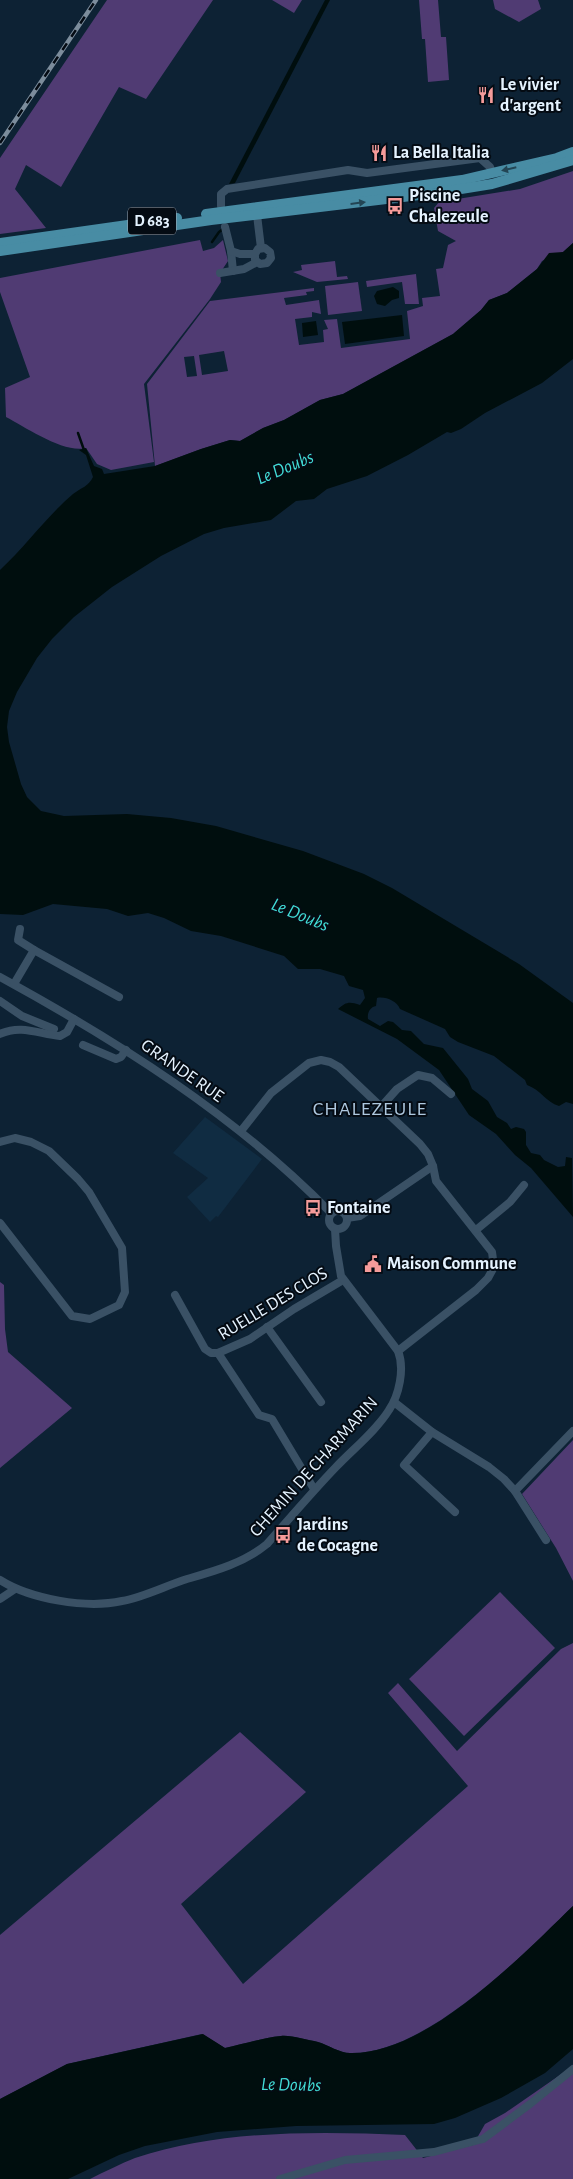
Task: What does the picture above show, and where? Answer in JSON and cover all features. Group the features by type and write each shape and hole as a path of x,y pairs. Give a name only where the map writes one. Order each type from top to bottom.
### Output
{"main road":[{"name":"D 683","path":"0,243 425,186 492,173 573,152"},
{"name":"D 683","path":"0,251 211,220 426,194 492,184 573,160"},
{"path":"426,194 432,189 488,179 492,173"},
{"path":"257,215 262,210 296,206 304,201"}],"street":[{"path":"221,206 221,194 227,189 348,170 367,173 480,158 490,167 492,173"},
{"path":"257,215 262,248"},
{"path":"225,227 234,271"},
{"path":"220,273 244,269 258,262 267,263 270,258 268,249 262,248 254,254 240,254 231,251"},
{"path":"254,254 258,262"},
{"path":"20,929 18,940 119,997"},
{"path":"14,984 34,950"},
{"name":"GRANDE RUE","path":"0,977 126,1050 241,1132 331,1213"},
{"path":"0,1000 22,1016 54,1029"},
{"path":"0,1034 16,1029 60,1036 67,1032 74,1019"},
{"path":"83,1046 116,1059 121,1057 126,1050"},
{"path":"241,1132 271,1093 309,1063 320,1060 330,1062 339,1067 420,1144 428,1154 436,1181 492,1252 494,1267 488,1278 476,1290 398,1351"},
{"path":"382,1107 397,1089 418,1075 432,1078 450,1094"},
{"path":"0,1142 15,1138 31,1142 49,1151 78,1178 89,1192 122,1248 124,1292 119,1305 90,1319 72,1316 0,1223"},
{"path":"347,1218 360,1216 433,1166"},
{"path":"476,1230 510,1202 524,1185"},
{"path":"347,1218 339,1210 331,1213 329,1222 335,1228 338,1261 343,1280 398,1351 402,1365 394,1402 432,1432 490,1467 515,1491 546,1540"},
{"path":"335,1228 343,1227 347,1218"},
{"name":"RUELLE DES CLOS","path":"218,1354 250,1339 343,1280"},
{"path":"175,1295 205,1349 211,1353 218,1354 258,1415 272,1419 314,1489"},
{"path":"267,1327 321,1402"},
{"name":"CHEMIN DE CHARMARIN","path":"0,1580 15,1589 48,1598 112,1603 218,1570 258,1552 314,1489 382,1420 394,1402"},
{"path":"515,1491 573,1431"},
{"path":"432,1432 404,1466 456,1512"},
{"path":"0,1599 15,1589"},
{"path":"280,2179 345,2160 434,2152 483,2139 573,2069"}],"shaded area":[{"path":"107,0 213,0 146,99 119,87 61,187 26,165 15,189 46,228 0,234 0,158"},
{"path":"272,0 302,0 294,13"},
{"path":"419,0 438,0 441,37 446,37 449,80 428,82 425,39 422,39"},
{"path":"493,0 538,0 541,9 519,22 495,9"},
{"path":"573,171 573,243 563,252 542,261 537,269 507,293 489,300 481,310 453,334 343,394 320,400 240,441 230,440 155,466 147,384 210,301 314,288 314,291 306,292 307,295 284,298 286,305 319,300 321,314 312,312 312,317 295,319 299,345 324,342 323,330 328,329 324,320 337,319 341,348 410,339 407,311 423,306 422,298 440,296 436,269 443,268 448,245 456,241 438,231 434,208 439,202 520,189","holes":["224,351 228,371 202,375 199,355","194,356 197,376 187,377 184,357"]},
{"path":"200,240 203,251 214,248 223,240 228,261 220,273 221,282 210,299 144,384 154,462 111,470 97,464 86,448 77,449 56,443 6,417 5,388 30,377 0,292 0,278"},
{"path":"335,261 337,277 347,276 348,279 317,282 293,272 302,270 301,265"},
{"path":"416,274 419,304 405,304 402,282 367,287 366,281"},
{"path":"358,282 362,311 328,315 325,286"},
{"path":"205,1117 262,1159 218,1217 216,1216 210,1222 187,1197 208,1178 173,1153"},
{"path":"0,1282 4,1285 5,1329 8,1352 72,1408 0,1468"},
{"path":"573,1440 573,1581 556,1548 522,1494"},
{"path":"500,1592 555,1648 464,1736 409,1679"},
{"path":"573,1643 573,1906 500,1975 471,1999 440,2021 409,2038 379,2049 346,2053 318,2042 285,2036 267,2038 225,2048 202,2034 67,2064 0,2099 0,1935 240,1732 306,1792 181,1904 243,1984 468,1786 388,1693 398,1683 457,1751 561,1649"},
{"path":"573,2066 573,2179 90,2179 135,2158 167,2149 234,2137 268,2134 337,2133 405,2135 423,2158 473,2145 485,2124 505,2113"}],"water":[{"path":"325,0 330,0 235,183 229,184"},
{"name":"Le Doubs","path":"573,243 573,359 542,383 485,413 461,429 451,433 447,432 367,476 327,489 314,499 296,501 271,520 224,528 204,534 161,556 112,587 74,617 52,639 37,658 17,692 9,711 7,727 9,742 21,784 27,797 41,811 64,816 127,814 171,818 216,826 303,851 364,874 392,888 519,964 573,1003 573,1104 566,1102 559,1106 550,1102 527,1085 525,1080 494,1056 458,1042 450,1037 445,1029 400,1009 390,1000 377,998 376,1006 371,1009 368,1019 380,1026 388,1021 393,1022 402,1030 411,1031 424,1044 443,1048 468,1079 472,1089 488,1101 497,1117 507,1123 511,1129 516,1127 524,1129 526,1132 526,1145 531,1153 540,1155 544,1160 558,1167 565,1166 566,1157 572,1158 573,1217 531,1168 515,1155 496,1134 469,1115 439,1070 397,1039 338,1009 348,1003 360,1005 365,998 363,990 349,986 344,976 320,969 298,969 284,956 221,936 191,931 164,918 148,913 128,916 107,909 53,904 23,915 0,914 0,570 63,503 87,485 93,477 86,455 79,450 86,448 94,466 102,469 104,474 155,466 230,440 240,441 320,400 343,394 453,334 481,310 489,300 507,293 537,269 549,253 563,252"},
{"path":"393,287 399,291 399,298 392,300 385,306 377,304 374,296 377,291"},
{"path":"402,315 404,336 345,344 342,322"},
{"path":"316,321 318,335 303,337 302,323"},
{"name":"Le Doubs","path":"573,1906 573,2049 545,2073 501,2098 455,2118 434,2124 296,2126 217,2132 145,2146 119,2155 68,2179 0,2179 0,2099 67,2064 203,2034 225,2048 267,2038 285,2036 318,2042 346,2053 380,2049 410,2038 441,2021 471,1999 500,1975"}],"waterway":[{"path":"212,242 223,229"},
{"path":"78,433 84,450"}],"railway":[{"path":"0,143 96,0"}],"place":[{"name":"Le vivier d'argent","path":"486,95"},
{"name":"La Bella Italia","path":"379,153"},
{"name":"Piscine Chalezeule","path":"395,206"},
{"name":"Fontaine","path":"313,1208"},
{"name":"Maison Commune","path":"373,1264"},
{"name":"Jardins de Cocagne","path":"283,1535"}],"district":[{"name":"CHALEZEULE","path":"370,1109"}]}
